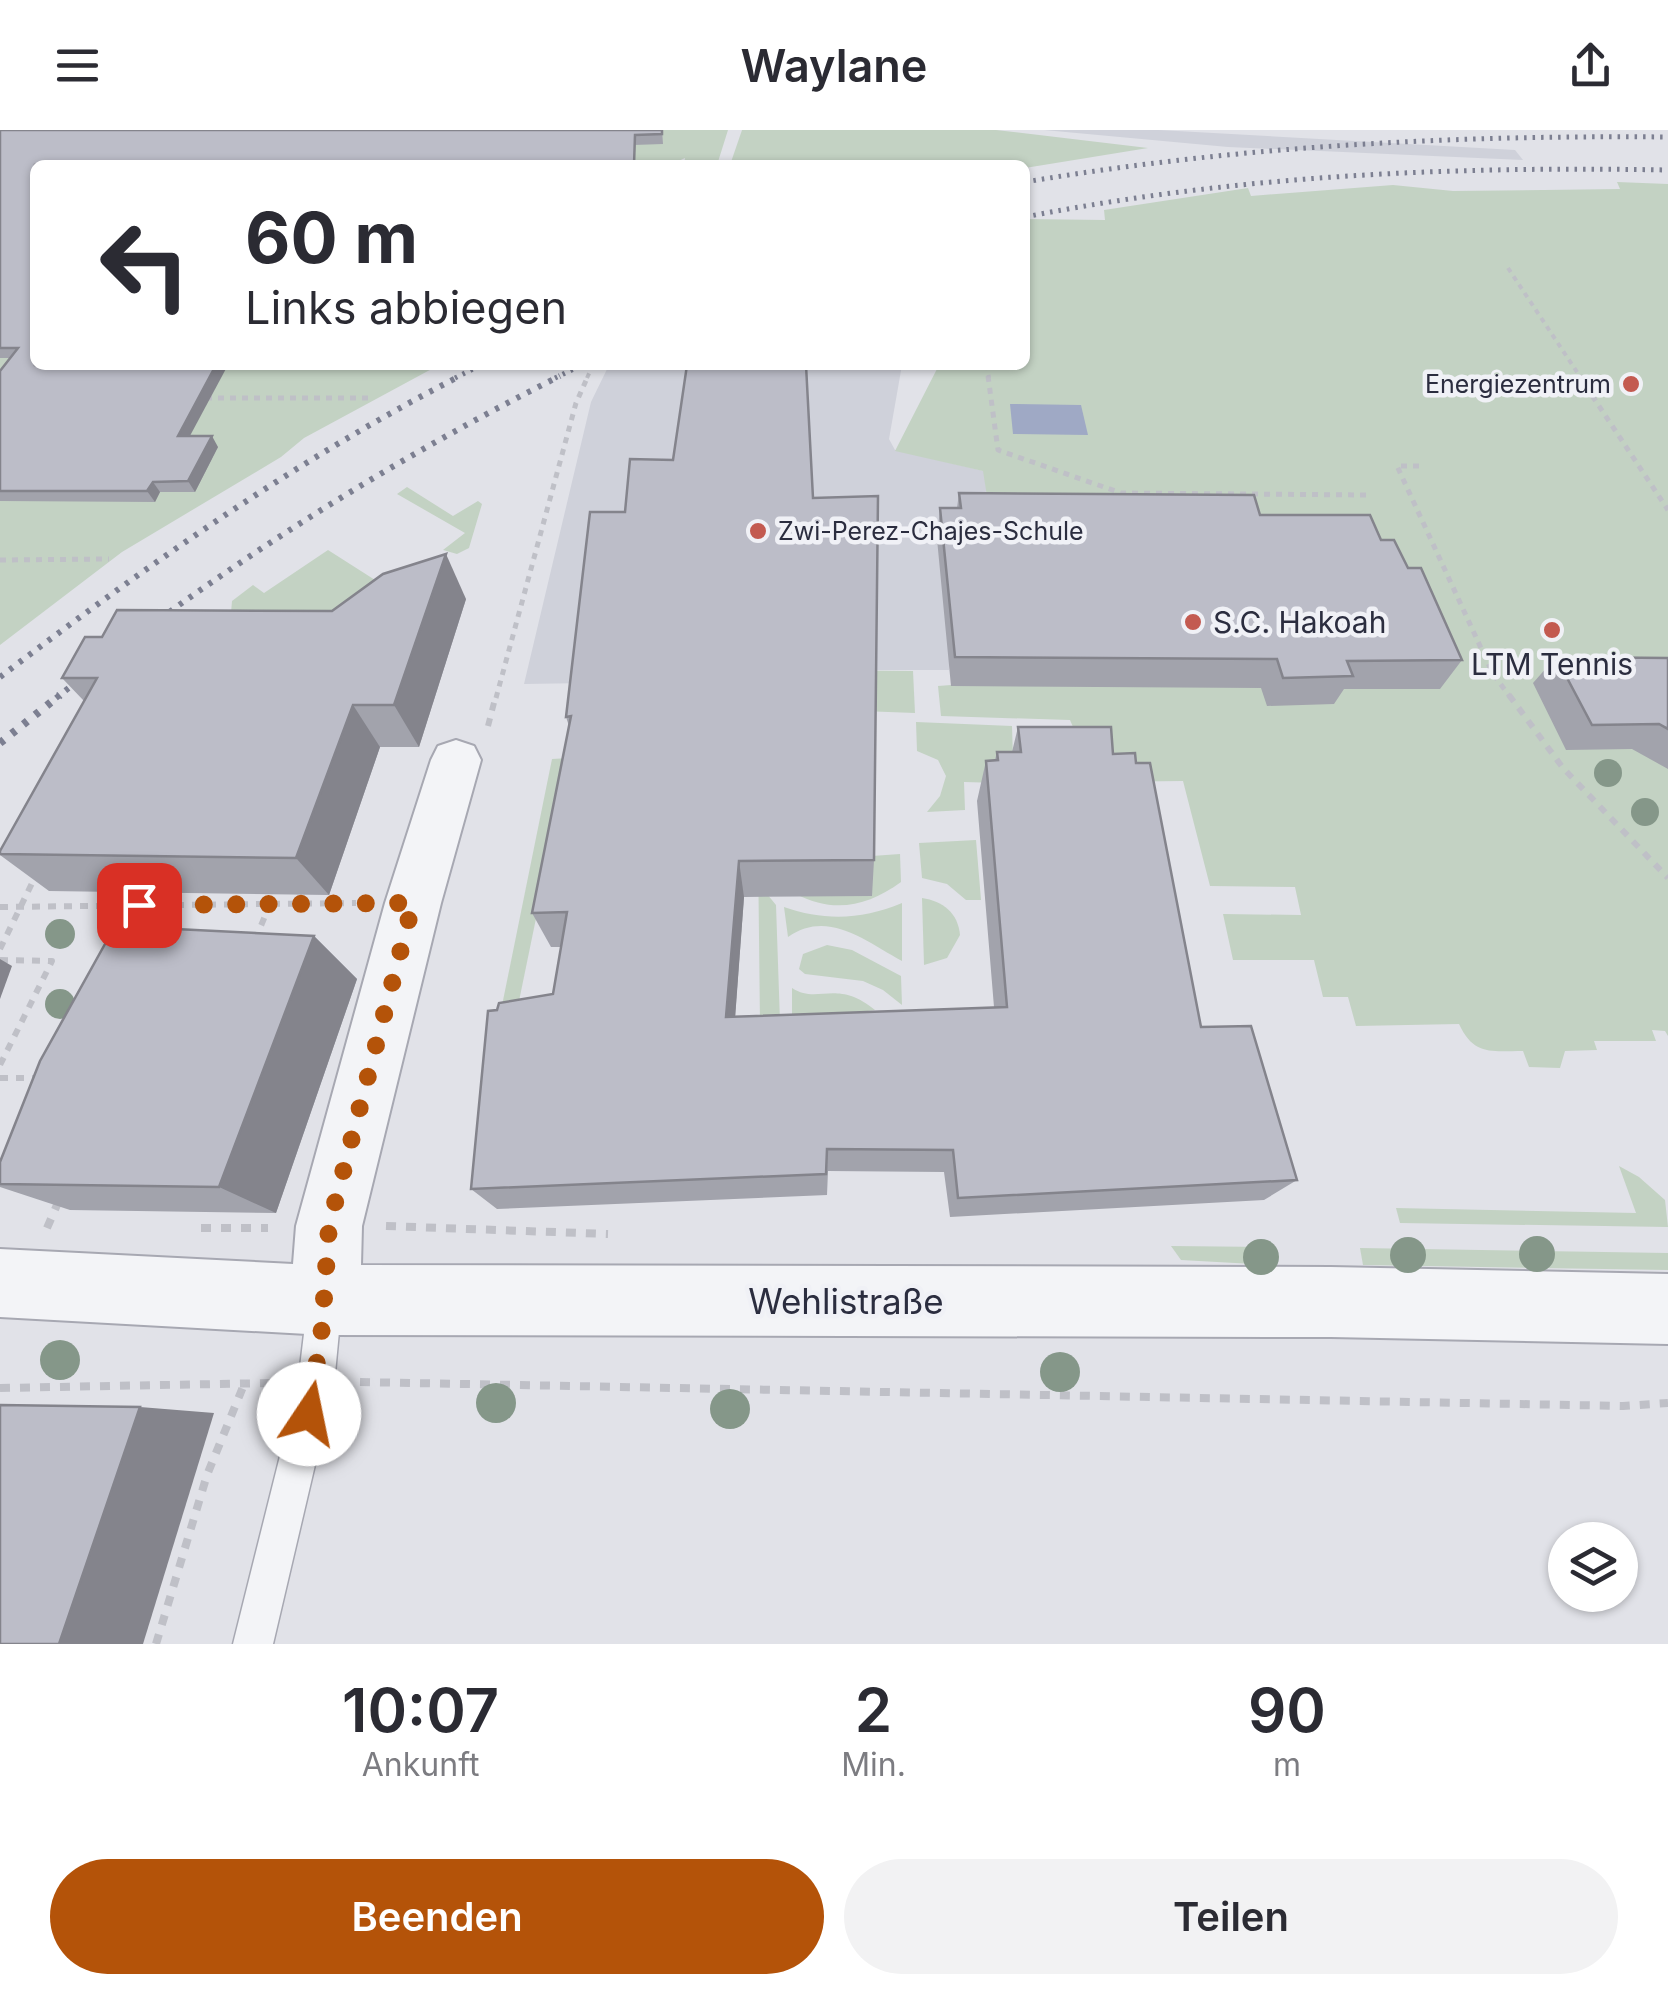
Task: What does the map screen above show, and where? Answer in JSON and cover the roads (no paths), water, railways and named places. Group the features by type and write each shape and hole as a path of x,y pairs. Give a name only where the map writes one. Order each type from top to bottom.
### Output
{"street":[{"path":"325,1300 329,1226 413,903 456,760"},
{"name":"Wehlistraße","path":"18,1272 325,1300 1331,1302 1668,1309"}],"lane":[{"path":"253,1644 316,1384 325,1300"}],"water":[{"path":"1010,404 1081,405 1088,435 1013,434"}],"railway":[{"path":"1030,181 1185,160 1345,145 1506,138 1668,137"},
{"path":"1030,216 1185,191 1345,176 1506,170 1668,170"},
{"path":"455,378 471,370"},
{"path":"555,378 572,370"},
{"path":"0,677 223,516 339,443 460,376"},
{"path":"150,626 350,492 560,376"},
{"path":"56,698 90,671"},
{"path":"0,743 60,695"}],"place":[{"name":"Energiezentrum","path":"1631,384"},
{"name":"Zwi-Perez-Chajes-Schule","path":"758,531"},
{"name":"S.C. Hakoah","path":"1193,622"},
{"name":"LTM Tennis","path":"1552,630"}]}
